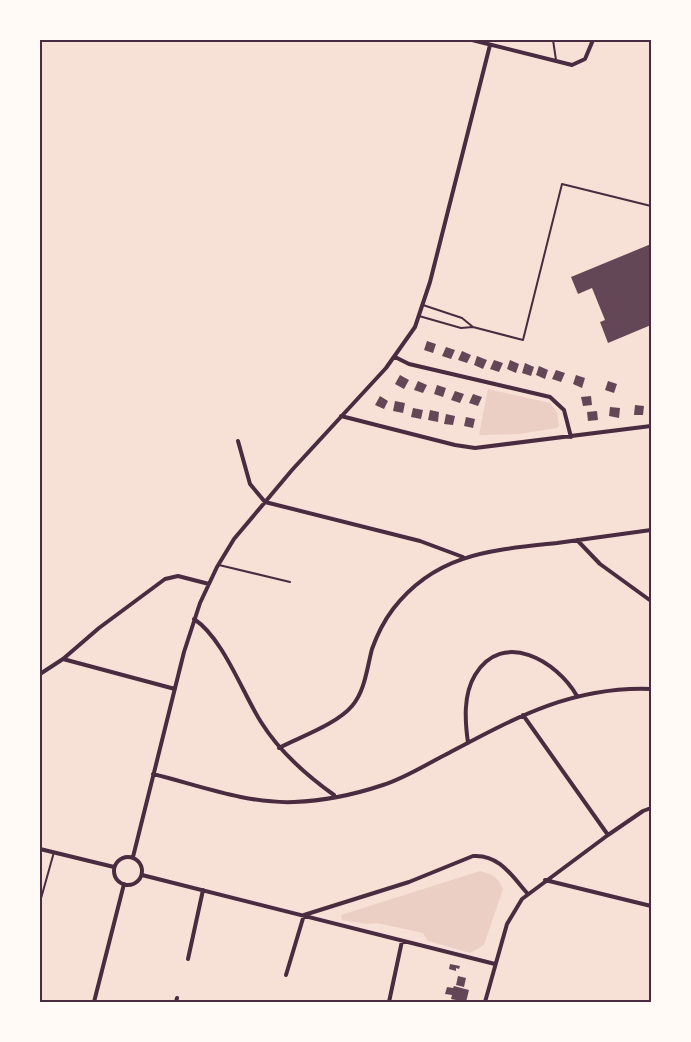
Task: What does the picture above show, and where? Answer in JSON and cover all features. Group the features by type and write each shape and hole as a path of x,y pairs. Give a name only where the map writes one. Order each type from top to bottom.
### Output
{"street":[{"path":"472,40 572,66 582,62 593,40"},
{"path":"132,857 194,619 219,564 234,539 265,502 395,358 419,316 490,45"},
{"path":"395,358 409,364 550,397 564,410 571,436"},
{"path":"341,416 464,447 488,447 651,426"},
{"path":"238,441 250,484 265,502 420,541 462,557"},
{"path":"279,748 338,717 352,706 362,686 375,640 394,608 429,575 462,557 496,550 651,530"},
{"path":"577,540 600,564 651,601"},
{"path":"40,674 63,659 98,628 165,579 178,576 209,584"},
{"path":"194,619 211,634 256,716 279,748 335,796"},
{"path":"468,743 465,718 468,692 480,668 497,657 519,653 543,661 566,678 577,696"},
{"path":"63,659 175,689"},
{"path":"153,774 230,794 276,801 309,801 384,785 523,715 577,696 651,689"},
{"path":"523,715 608,835"},
{"path":"486,1002 507,924 514,910 527,893 638,814 651,808"},
{"path":"40,849 114,867"},
{"path":"304,915 409,882 473,856 484,856 498,861 527,893"},
{"path":"132,857 140,862 142,875 136,882 124,884 116,878 114,867 119,859 132,857"},
{"path":"142,875 495,964"},
{"path":"545,880 651,906"},
{"path":"94,1002 124,884"},
{"path":"188,959 203,890"},
{"path":"286,975 304,915"},
{"path":"388,1002 402,941"}],"lane":[{"path":"553,40 556,62"},
{"path":"419,316 461,328 473,327 522,340 562,184 651,206"},
{"path":"423,305 462,318 473,327"},
{"path":"219,564 290,582"},
{"path":"40,902 54,852"}],"shaded area":[{"path":"488,389 550,403 557,412 559,426 557,428 519,434 479,435"},
{"path":"480,871 494,877 503,889 484,945 470,953 428,941 423,933 377,923 366,924 342,920 341,915"}],"building":[{"path":"651,244 651,325 608,343 600,322 605,320 592,288 578,294 571,277"},
{"path":"427,341 436,344 433,353 424,350"},
{"path":"446,347 455,350 451,359 442,356"},
{"path":"462,351 471,355 467,363 458,360"},
{"path":"477,356 487,360 483,369 474,365"},
{"path":"494,360 503,363 499,372 490,369"},
{"path":"510,360 519,364 516,373 507,369"},
{"path":"525,363 534,367 531,376 522,373"},
{"path":"539,366 548,370 545,379 536,375"},
{"path":"556,370 565,373 561,382 552,379"},
{"path":"400,375 409,380 404,389 395,384"},
{"path":"576,375 585,378 582,388 573,384"},
{"path":"418,381 427,385 423,393 414,390"},
{"path":"608,381 617,384 614,393 605,390"},
{"path":"437,385 446,388 443,397 434,394"},
{"path":"455,391 464,394 460,403 451,400"},
{"path":"473,394 482,397 478,406 469,403"},
{"path":"380,396 388,401 384,409 375,405"},
{"path":"591,396 592,405 583,406 581,397"},
{"path":"395,401 405,403 403,413 393,411"},
{"path":"635,405 644,406 643,415 634,415"},
{"path":"610,407 620,408 619,418 609,416"},
{"path":"413,408 423,410 421,419 411,417"},
{"path":"430,410 439,412 438,422 428,420"},
{"path":"597,411 598,420 588,421 587,412"},
{"path":"446,414 455,416 453,425 444,424"},
{"path":"466,417 475,419 473,428 464,426"},
{"path":"450,964 460,966 459,969 456,968 456,971 449,969"},
{"path":"458,976 466,978 464,987 456,985"},
{"path":"454,986 469,990 466,1002 451,999 452,995 445,994 447,987 453,988"}]}
